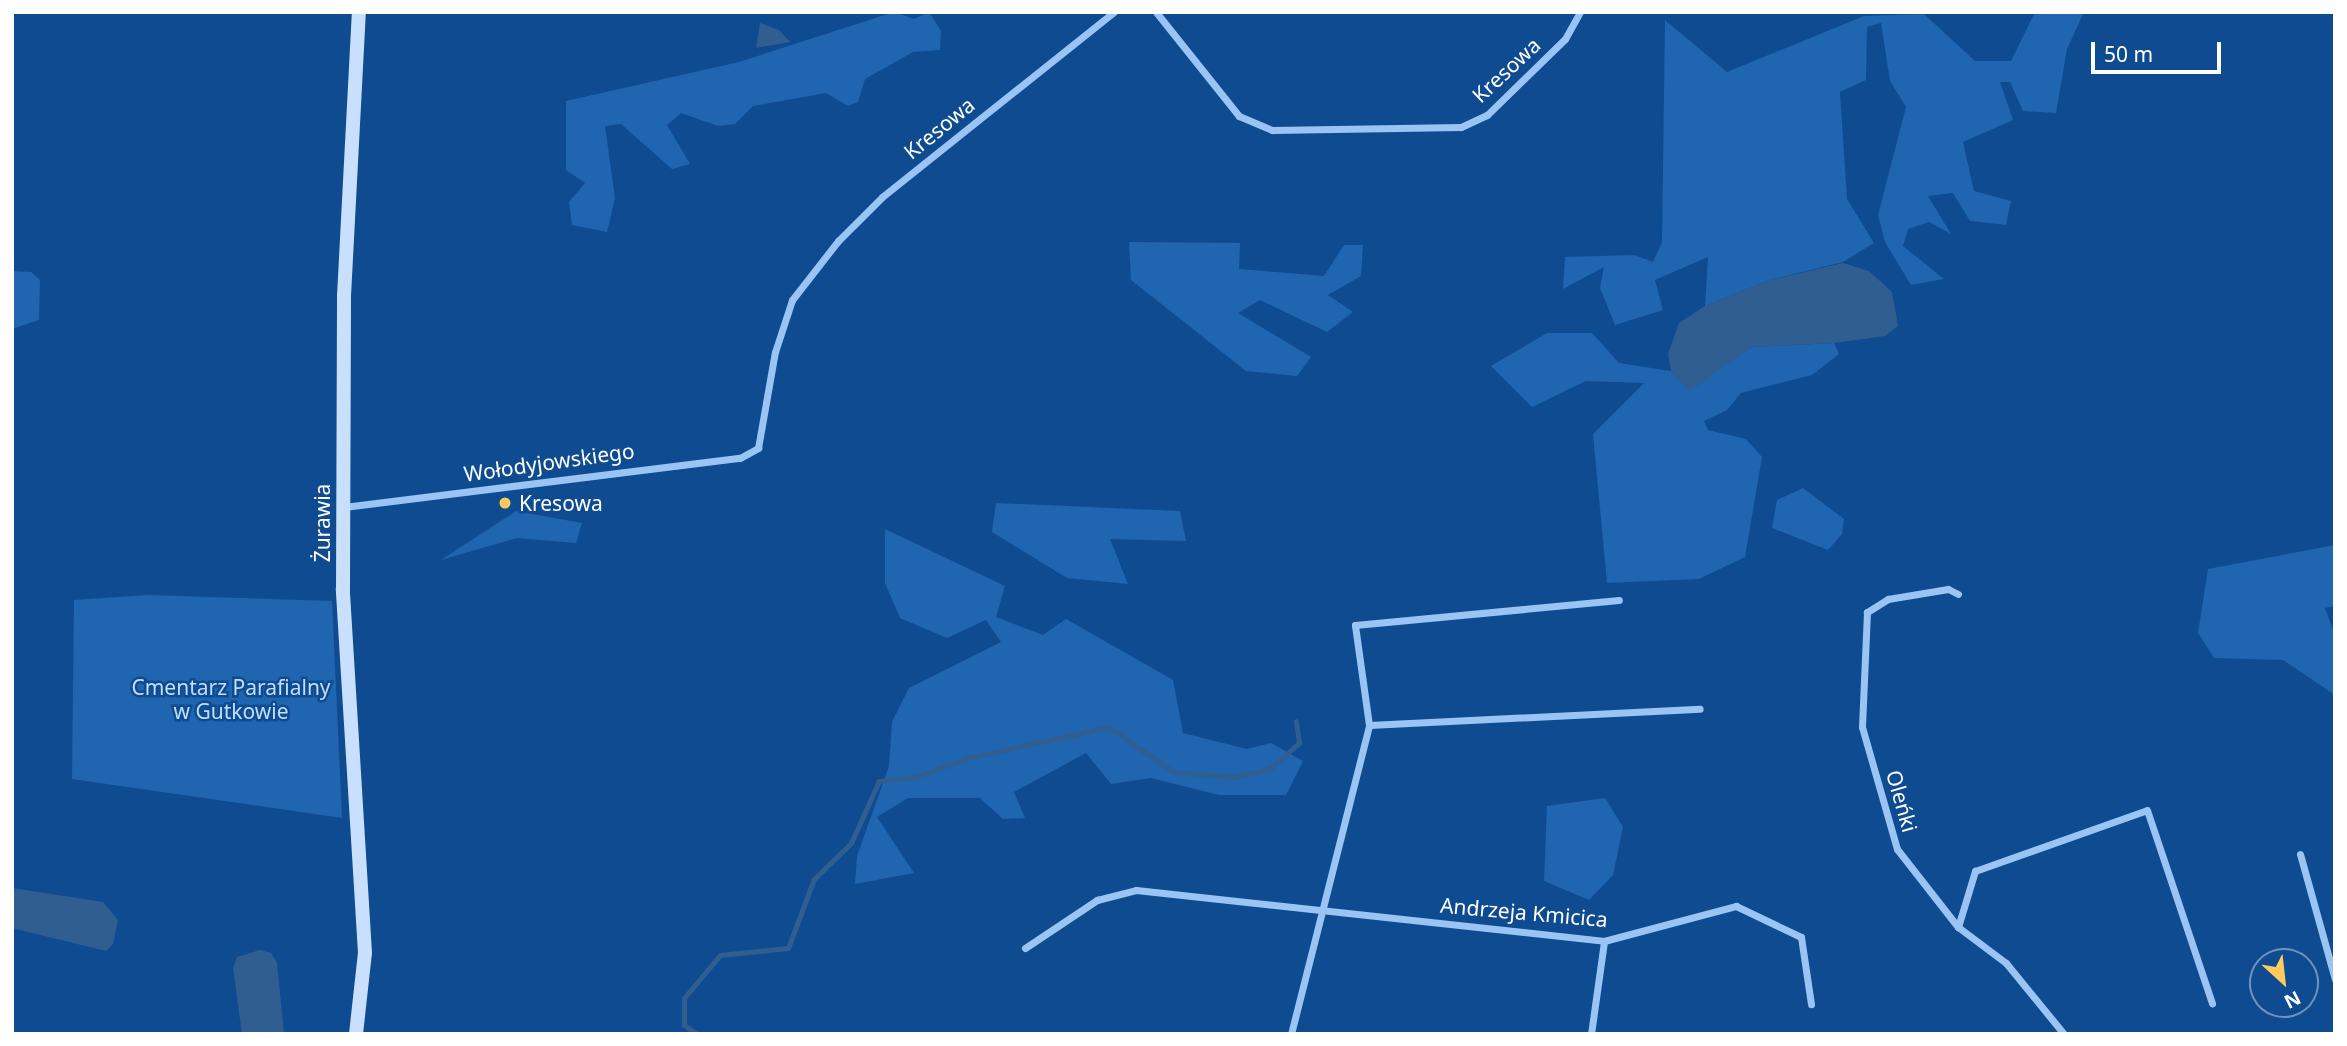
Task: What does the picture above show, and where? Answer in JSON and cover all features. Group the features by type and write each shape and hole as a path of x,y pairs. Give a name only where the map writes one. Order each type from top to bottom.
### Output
{"street":[{"name":"Żurawia","path":"356,1034 365,953 344,507 344,271 359,12"},
{"name":"Kresowa","path":"758,448 775,352 792,300 838,241 903,180 1114,12"},
{"name":"Kresowa","path":"1156,12 1239,116 1272,130 1461,127 1487,115 1565,39 1580,12"},
{"name":"Wołodyjowskiego","path":"344,507 740,458 758,448"},
{"name":"Oleńki","path":"1958,594 1948,589 1888,599 1867,612 1862,727 1897,849 1958,927 2006,962 2064,1034"},
{"path":"1291,1034 1318,908 1369,725 1355,625 1619,600"},
{"path":"1369,725 1700,709"},
{"path":"1958,927 1975,871 2147,810 2212,1003"},
{"path":"2300,854 2335,979"},
{"name":"Andrzeja Kmicica","path":"1025,948 1097,900 1136,890 1604,941 1736,906 1801,937 1811,1004"},
{"path":"1591,1034 1604,941"}],"green space":[{"path":"894,12 914,19 929,12 941,31 940,50 913,52 865,79 858,102 848,106 826,93 753,106 735,124 718,126 681,113 667,125 690,164 672,169 621,124 605,126 615,198 607,232 572,225 569,202 585,183 566,170 566,101 739,62"},
{"path":"2035,12 2084,12 2067,49 2056,113 2023,111 2010,82 2000,82 2013,120 1963,142 1974,191 2011,201 2006,225 1970,221 1953,193 1928,196 1951,234 1929,222 1908,229 1903,246 1944,279 1911,285 1885,242 1878,215 1906,107 1890,81 1881,23 1867,27 1866,80 1840,92 1847,199 1874,243 1843,262 1770,280 1705,306 1708,257 1655,280 1663,310 1615,325 1600,288 1604,267 1563,289 1565,257 1634,255 1653,262 1662,242 1665,20 1727,72 1864,16 1924,14 1975,61 2011,61"},
{"path":"1129,242 1240,243 1239,269 1324,276 1344,245 1363,245 1361,276 1328,295 1353,312 1327,332 1260,300 1238,313 1311,357 1297,376 1246,371 1131,280"},
{"path":"12,271 31,272 40,280 39,320 12,329"},
{"path":"1547,333 1592,333 1619,363 1671,371 1690,390 1752,347 1834,343 1839,354 1812,375 1741,393 1727,410 1704,421 1708,430 1746,439 1762,457 1745,557 1699,579 1607,583 1593,434 1644,383 1586,381 1532,407 1491,366"},
{"path":"1803,488 1844,519 1842,534 1828,550 1772,528 1777,500"},
{"path":"996,503 1180,511 1186,541 1110,539 1128,584 1067,578 992,532"},
{"path":"516,511 582,523 576,543 517,538 441,560"},
{"path":"885,529 1005,586 996,617 1043,635 1066,619 1173,680 1183,733 1247,749 1271,743 1303,761 1286,795 1219,795 1151,778 1111,784 1086,753 1014,792 1025,818 1003,819 980,798 908,798 877,817 914,873 855,884 857,856 889,766 892,722 909,688 1001,642 986,620 947,638 900,618 885,583"},
{"path":"2335,545 2335,606 2325,608 2335,635 2335,695 2283,660 2214,658 2198,633 2208,569"},
{"name":"Cmentarz Parafialny w Gutkowie","path":"148,595 332,601 342,818 72,779 74,600"},
{"path":"1605,798 1623,827 1613,875 1589,900 1544,881 1547,806"}],"shaded area":[{"path":"760,23 779,30 790,42 756,48"},
{"path":"1843,263 1869,271 1892,292 1898,326 1885,336 1834,343 1752,347 1690,391 1671,371 1668,354 1679,323 1705,306 1770,280"},
{"path":"12,888 103,902 118,920 113,944 106,951 12,928"},
{"path":"260,950 271,953 277,963 284,1034 242,1034 233,968 237,957"}],"waterway":[{"path":"697,1034 684,1025 684,998 720,955 788,948 814,879 851,843 879,781 915,777 968,758 1108,727 1174,772 1236,777 1271,768 1299,743 1296,721"}],"place":[{"name":"Kresowa","path":"505,503"}]}
